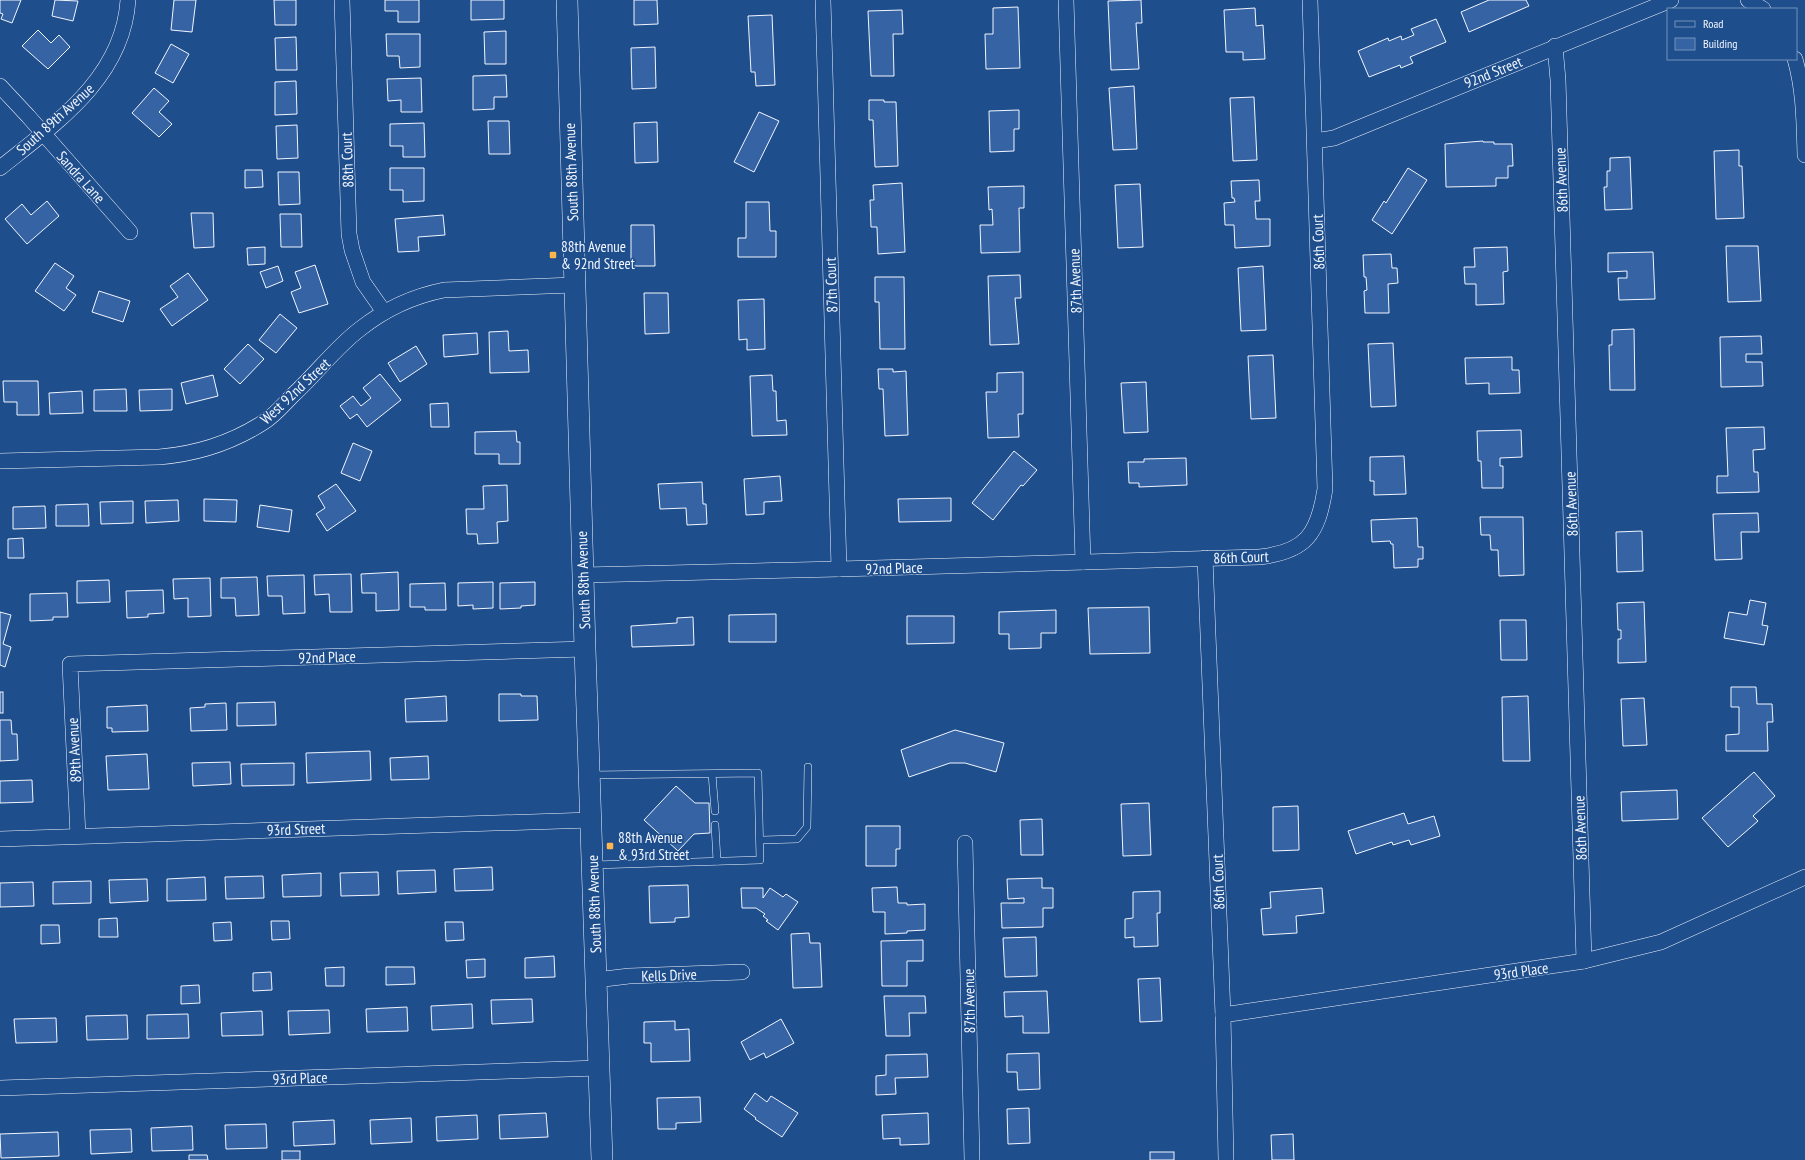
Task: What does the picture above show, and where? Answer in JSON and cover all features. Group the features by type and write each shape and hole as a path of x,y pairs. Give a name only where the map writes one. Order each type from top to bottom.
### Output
{"street":[{"name":"South 89th Avenue","path":"0,168 43,133 91,89 104,71 117,48 124,27 128,0"},
{"name":"88th Court","path":"342,0 349,234 352,250 364,282 384,312"},
{"name":"South 88th Avenue","path":"567,0 574,285 602,1160"},
{"name":"87th Court","path":"822,0 839,569"},
{"name":"87th Avenue","path":"1066,0 1083,562"},
{"name":"86th Court","path":"1226,1160 1223,1015 1205,558 1275,556 1292,549 1303,543 1312,533 1318,522 1322,509 1325,489 1310,0"},
{"name":"92nd Street","path":"1315,141 1334,138 1555,46 1671,0"},
{"path":"1748,0 1761,8"},
{"name":"86th Avenue","path":"1555,46 1558,80 1584,961"},
{"path":"1795,60 1801,79 1805,154"},
{"name":"Sandra Lane","path":"0,86 130,232"},
{"name":"West 92nd Street","path":"0,462 179,455 200,450 238,436 266,421 359,329 384,312 428,293 444,290 574,285"},
{"name":"92nd Place","path":"583,575 1205,558"},
{"name":"92nd Place","path":"70,664 585,649"},
{"name":"89th Avenue","path":"70,664 78,836"},
{"name":"93rd Street","path":"0,838 591,820"},
{"name":"87th Avenue","path":"965,843 972,1160"},
{"name":"93rd Place","path":"1223,1015 1584,961 1661,942 1805,877"},
{"name":"Kells Drive","path":"596,980 628,976 742,972"},
{"name":"93rd Place","path":"0,1088 599,1068"}],"lane":[{"path":"760,840 797,839 807,827 808,767"},
{"path":"590,775 758,773 760,860 716,860 593,865"},
{"path":"712,774 714,811"},
{"path":"715,825 716,860"}],"building":[{"path":"0,0 21,0 12,23 1,19 3,14 0,13"},
{"path":"55,0 78,1 73,21 52,16"},
{"path":"174,0 196,0 192,32 171,30"},
{"path":"274,0 296,0 296,25 275,25"},
{"path":"385,0 419,0 419,22 398,22 398,11 385,11"},
{"path":"471,0 504,0 504,19 471,20"},
{"path":"634,0 657,0 658,24 634,25"},
{"path":"1141,0 1142,23 1136,23 1139,69 1111,70 1108,1"},
{"path":"1489,0 1526,0 1529,6 1469,32 1461,12"},
{"path":"1018,7 1020,68 986,69 985,34 993,34 993,8"},
{"path":"1255,8 1256,26 1263,25 1265,59 1243,60 1243,52 1226,52 1224,10"},
{"path":"902,10 903,34 893,34 894,76 871,76 868,11"},
{"path":"772,15 775,85 756,86 755,72 751,72 748,16"},
{"path":"1436,19 1446,42 1410,57 1413,63 1401,68 1400,65 1369,77 1358,51 1388,38 1389,41 1401,36 1402,40 1414,35 1411,29"},
{"path":"38,30 51,43 59,35 70,47 48,69 22,46"},
{"path":"506,31 506,64 485,64 484,32"},
{"path":"386,34 420,34 420,67 400,68 399,56 387,56"},
{"path":"296,37 297,70 276,70 275,38"},
{"path":"171,44 189,54 173,83 155,73"},
{"path":"655,47 656,88 632,89 631,48"},
{"path":"506,75 507,97 494,97 494,109 473,110 473,76"},
{"path":"421,78 422,112 401,112 401,100 388,101 387,79"},
{"path":"296,81 297,114 275,115 275,82"},
{"path":"1134,86 1137,149 1113,150 1109,88"},
{"path":"154,88 169,101 159,112 172,124 159,137 132,113"},
{"path":"1254,97 1257,160 1233,161 1230,98"},
{"path":"869,100 896,102 898,166 875,167 873,120 869,120"},
{"path":"1019,110 1019,129 1014,129 1014,151 990,152 989,111"},
{"path":"759,112 779,121 754,172 734,162"},
{"path":"488,121 509,121 510,154 489,154"},
{"path":"657,122 658,162 635,163 634,123"},
{"path":"424,123 425,157 403,157 403,146 390,146 390,124"},
{"path":"297,125 298,158 277,159 276,126"},
{"path":"1483,141 1494,142 1494,144 1512,144 1513,166 1508,166 1508,178 1496,178 1496,186 1446,187 1445,144"},
{"path":"1739,150 1739,166 1742,166 1744,218 1716,219 1714,151"},
{"path":"1630,157 1632,209 1605,210 1604,187 1607,187 1607,171 1610,171 1610,158"},
{"path":"390,168 424,168 424,201 403,202 403,190 390,190"},
{"path":"1408,168 1427,180 1392,234 1372,220 1384,201 1386,203"},
{"path":"245,170 262,170 263,187 245,188"},
{"path":"278,172 299,172 300,204 279,205"},
{"path":"1259,180 1260,201 1255,201 1256,219 1270,219 1270,246 1235,248 1234,225 1225,225 1224,203 1235,202 1234,198 1232,198 1231,181"},
{"path":"902,183 905,252 878,254 877,227 871,227 870,200 874,200 873,185"},
{"path":"1140,184 1143,247 1118,248 1115,185"},
{"path":"1024,186 1024,208 1019,208 1020,252 981,253 980,225 993,225 992,209 989,210 988,187"},
{"path":"47,201 59,216 27,244 5,219 22,204 31,215"},
{"path":"746,202 769,202 770,231 776,231 776,257 738,257 738,238 746,238"},
{"path":"191,213 213,213 214,247 194,248"},
{"path":"280,214 301,214 302,247 281,247"},
{"path":"443,215 445,235 418,237 419,251 398,252 395,219"},
{"path":"631,225 654,225 655,266 631,266"},
{"path":"1726,246 1758,246 1761,301 1728,302"},
{"path":"265,247 265,264 248,265 247,248"},
{"path":"1507,247 1508,271 1503,272 1504,304 1476,305 1476,284 1465,284 1464,267 1475,267 1474,248"},
{"path":"1653,252 1655,299 1619,300 1618,278 1627,278 1627,271 1608,272 1608,253"},
{"path":"1391,254 1392,268 1397,268 1398,283 1388,284 1389,313 1365,313 1364,291 1367,290 1366,277 1364,277 1363,255"},
{"path":"55,263 74,276 66,288 76,295 64,311 35,291"},
{"path":"315,265 328,304 299,313 291,292 301,288 295,272"},
{"path":"278,266 283,281 266,288 260,272"},
{"path":"1263,266 1266,330 1241,331 1238,268"},
{"path":"188,273 208,300 172,326 160,309 178,297 170,286"},
{"path":"1020,275 1021,298 1015,298 1019,344 990,345 988,276"},
{"path":"875,277 904,277 905,349 880,349 879,302 875,302"},
{"path":"99,291 130,301 123,322 92,312"},
{"path":"644,293 668,293 669,333 645,334"},
{"path":"764,299 765,349 747,350 747,339 739,340 738,300"},
{"path":"280,314 297,328 276,353 259,340"},
{"path":"1634,329 1635,390 1610,390 1609,345 1612,345 1612,330"},
{"path":"508,331 509,351 528,350 529,372 490,373 489,332"},
{"path":"477,333 478,354 444,357 443,335"},
{"path":"1761,336 1762,354 1746,354 1746,362 1762,362 1763,386 1721,387 1720,337"},
{"path":"1393,343 1396,406 1371,407 1368,344"},
{"path":"248,344 264,359 240,384 224,369"},
{"path":"416,346 427,364 400,382 388,363"},
{"path":"1273,355 1276,418 1251,419 1248,356"},
{"path":"1512,357 1512,370 1519,370 1520,393 1489,394 1489,383 1466,384 1465,358"},
{"path":"878,369 893,369 893,372 906,371 908,435 885,436 883,389 879,389"},
{"path":"1023,372 1023,414 1018,414 1019,437 988,438 986,392 997,392 997,373"},
{"path":"380,374 401,400 367,427 357,414 350,419 340,406 353,396 361,406 371,398 363,388"},
{"path":"213,375 218,396 186,404 181,383"},
{"path":"772,375 773,391 776,391 777,421 786,420 787,435 752,436 750,376"},
{"path":"3,381 38,381 39,415 17,415 17,402 4,402"},
{"path":"1146,382 1148,432 1124,433 1121,383"},
{"path":"126,389 127,411 94,411 94,390"},
{"path":"172,389 172,410 140,411 139,390"},
{"path":"82,391 83,413 50,414 49,393"},
{"path":"448,403 449,427 431,427 430,404"},
{"path":"1764,427 1765,449 1753,450 1754,472 1758,472 1759,492 1717,493 1717,476 1728,476 1726,428"},
{"path":"1521,430 1522,457 1500,458 1500,466 1503,466 1503,488 1482,488 1481,461 1478,461 1477,431"},
{"path":"516,431 517,442 520,442 520,464 499,464 499,454 475,454 475,432"},
{"path":"353,443 372,451 360,481 341,473"},
{"path":"1014,451 1037,470 1023,486 1021,485 993,520 972,503"},
{"path":"1404,456 1406,494 1374,495 1374,481 1370,481 1370,457"},
{"path":"1186,458 1187,485 1139,487 1139,483 1129,483 1128,462 1144,462 1144,459"},
{"path":"780,476 782,501 764,502 764,514 746,515 744,479"},
{"path":"702,482 703,504 706,504 707,524 687,525 686,508 660,509 658,484"},
{"path":"336,484 356,511 327,531 316,514 325,508 318,496"},
{"path":"507,485 508,521 497,522 498,543 478,544 477,534 467,534 466,509 484,509 483,486"},
{"path":"951,498 951,521 899,522 898,499"},
{"path":"204,499 237,500 236,522 204,521"},
{"path":"178,500 179,521 146,523 145,501"},
{"path":"133,501 133,523 101,524 100,502"},
{"path":"88,504 89,526 56,526 56,505"},
{"path":"260,505 292,510 289,532 257,527"},
{"path":"45,506 46,528 13,529 13,507"},
{"path":"1758,513 1759,532 1741,532 1742,559 1715,560 1713,514"},
{"path":"1480,517 1523,517 1524,575 1499,576 1498,550 1491,550 1490,535 1481,535"},
{"path":"1417,518 1418,547 1423,547 1423,559 1418,559 1418,567 1394,568 1393,544 1391,544 1390,541 1372,542 1371,520"},
{"path":"1642,531 1643,571 1617,572 1616,532"},
{"path":"23,538 24,558 8,558 8,539"},
{"path":"398,572 399,610 376,611 376,593 362,593 361,574"},
{"path":"351,574 352,612 330,612 329,594 315,595 314,575"},
{"path":"304,575 305,613 283,614 282,596 268,596 267,576"},
{"path":"257,577 259,615 236,616 235,598 221,598 221,578"},
{"path":"210,578 211,616 188,617 188,598 174,599 173,579"},
{"path":"109,580 110,602 77,603 77,581"},
{"path":"493,582 493,608 473,609 473,605 458,606 458,583"},
{"path":"535,582 535,605 521,606 521,608 500,609 500,583"},
{"path":"445,583 446,610 425,610 425,607 410,607 410,584"},
{"path":"163,590 164,613 148,614 148,617 127,618 126,591"},
{"path":"67,593 68,617 53,617 53,620 30,621 30,594"},
{"path":"1750,600 1766,603 1762,625 1768,626 1764,645 1724,638 1729,612 1747,615"},
{"path":"1644,602 1646,662 1618,663 1618,639 1621,639 1621,630 1618,630 1617,603"},
{"path":"1149,607 1150,653 1090,654 1088,608"},
{"path":"1056,610 1056,633 1041,633 1041,648 1009,649 1009,634 999,634 999,612"},
{"path":"0,612 11,615 3,644 11,647 5,667 0,665"},
{"path":"776,614 776,642 729,642 729,615"},
{"path":"907,616 954,616 954,643 907,644"},
{"path":"693,617 694,645 632,647 631,626 677,623 677,618"},
{"path":"1500,620 1526,620 1527,660 1501,660"},
{"path":"1731,687 1756,687 1757,704 1772,704 1773,722 1767,722 1768,751 1726,751 1726,735 1739,734 1739,707 1731,707"},
{"path":"0,692 3,692 3,713 0,713"},
{"path":"499,694 537,696 538,720 499,721"},
{"path":"446,696 447,721 406,722 405,699"},
{"path":"1528,696 1530,761 1503,761 1502,697"},
{"path":"1644,698 1647,745 1623,746 1621,699"},
{"path":"275,702 276,725 237,726 237,703"},
{"path":"226,703 227,730 191,731 190,708 205,707 205,704"},
{"path":"147,705 148,731 112,732 112,728 107,728 107,707"},
{"path":"0,720 11,720 12,734 17,734 18,760 0,761"},
{"path":"955,730 1004,743 996,772 965,763 950,763 909,777 901,750"},
{"path":"370,751 371,780 307,783 306,753"},
{"path":"147,754 149,789 108,790 106,756"},
{"path":"428,756 429,779 391,780 390,758"},
{"path":"230,762 231,784 193,786 192,763"},
{"path":"294,763 294,785 242,786 241,764"},
{"path":"1754,772 1775,796 1753,816 1758,821 1728,847 1702,818"},
{"path":"32,780 33,802 0,803 0,781"},
{"path":"676,786 695,803 709,803 710,833 694,834 678,851 644,820"},
{"path":"1677,790 1678,819 1622,821 1621,792"},
{"path":"1149,803 1151,855 1123,856 1121,804"},
{"path":"1298,806 1299,850 1273,851 1273,807"},
{"path":"1404,813 1408,824 1434,816 1440,836 1411,845 1409,840 1393,845 1392,842 1356,854 1348,831"},
{"path":"1042,819 1043,855 1021,855 1020,820"},
{"path":"866,826 900,826 900,849 896,849 896,866 866,866"},
{"path":"492,867 493,890 455,891 454,869"},
{"path":"435,870 436,892 398,894 397,871"},
{"path":"378,872 379,895 341,896 340,873"},
{"path":"321,873 321,896 283,897 282,875"},
{"path":"263,876 264,898 226,899 225,877"},
{"path":"205,877 206,900 167,901 167,879"},
{"path":"1042,878 1042,888 1053,888 1053,908 1043,908 1043,927 1002,928 1001,903 1024,903 1024,898 1008,899 1007,879"},
{"path":"147,879 148,901 110,903 109,880"},
{"path":"91,881 91,903 53,904 53,882"},
{"path":"33,882 34,906 0,907 0,883"},
{"path":"688,885 689,917 675,918 675,922 650,923 649,886"},
{"path":"897,887 898,903 907,903 907,905 925,904 925,930 885,934 885,912 873,912 872,888"},
{"path":"741,888 763,888 763,898 770,888 783,897 786,894 798,902 778,930 766,921 768,920 763,916 765,914 756,908 742,908"},
{"path":"1322,888 1324,913 1296,916 1297,933 1263,935 1261,909 1271,908 1270,892"},
{"path":"1160,891 1160,913 1157,913 1158,946 1134,947 1134,937 1125,938 1125,919 1133,918 1133,892"},
{"path":"117,918 118,937 99,937 99,919"},
{"path":"271,921 289,921 290,939 272,940"},
{"path":"231,922 232,940 214,941 213,923"},
{"path":"445,922 463,922 464,940 446,941"},
{"path":"41,925 59,925 60,943 41,944"},
{"path":"809,933 810,943 820,943 822,987 793,988 791,934"},
{"path":"1036,937 1037,976 1005,977 1003,938"},
{"path":"923,940 923,961 907,961 907,986 882,986 881,941"},
{"path":"554,956 555,977 525,978 525,958"},
{"path":"485,959 485,977 467,978 466,960"},
{"path":"344,967 344,986 326,986 325,968"},
{"path":"386,967 414,967 415,984 386,985"},
{"path":"271,972 272,990 253,991 253,973"},
{"path":"1160,978 1162,1021 1140,1022 1138,979"},
{"path":"199,985 200,1003 181,1004 181,986"},
{"path":"1047,991 1049,1033 1023,1033 1023,1016 1005,1017 1004,992"},
{"path":"884,996 925,996 926,1013 909,1013 910,1036 886,1036"},
{"path":"532,999 533,1022 492,1024 491,1000"},
{"path":"472,1004 473,1028 432,1030 431,1006"},
{"path":"407,1007 408,1031 367,1032 366,1009"},
{"path":"329,1010 330,1033 289,1035 288,1011"},
{"path":"262,1011 263,1035 222,1036 221,1013"},
{"path":"188,1014 189,1038 147,1039 147,1015"},
{"path":"127,1015 128,1039 87,1040 86,1016"},
{"path":"56,1018 57,1042 16,1043 14,1019"},
{"path":"781,1019 794,1043 766,1058 764,1053 750,1060 741,1042"},
{"path":"675,1021 675,1030 689,1029 690,1061 651,1062 651,1043 644,1043 644,1022"},
{"path":"1039,1053 1040,1089 1018,1090 1017,1072 1007,1072 1007,1054"},
{"path":"927,1054 928,1077 895,1078 896,1094 876,1095 876,1076 886,1075 886,1055"},
{"path":"755,1093 767,1102 771,1096 798,1113 782,1137 755,1119 756,1118 744,1109"},
{"path":"700,1097 701,1122 676,1123 676,1129 658,1129 657,1098"},
{"path":"1029,1108 1030,1143 1008,1144 1007,1109"},
{"path":"546,1113 548,1137 500,1139 499,1115"},
{"path":"928,1113 929,1144 900,1145 900,1138 883,1139 882,1115"},
{"path":"477,1115 478,1139 437,1141 436,1117"},
{"path":"411,1118 412,1142 371,1144 370,1120"},
{"path":"334,1120 335,1144 294,1146 293,1122"},
{"path":"266,1124 267,1148 226,1149 225,1125"},
{"path":"192,1126 193,1150 152,1151 151,1128"},
{"path":"131,1129 132,1152 91,1154 90,1130"},
{"path":"58,1132 59,1156 1,1158 0,1134"},
{"path":"1293,1134 1294,1160 1272,1160 1271,1135"},
{"path":"282,1151 300,1151 300,1160 282,1160"},
{"path":"1150,1152 1174,1152 1174,1160 1150,1160"},
{"path":"189,1155 207,1155 208,1160 189,1160"}],"place":[{"name":"88th Avenue & 92nd Street","path":"553,255"},
{"name":"88th Avenue & 93rd Street","path":"610,846"}]}
